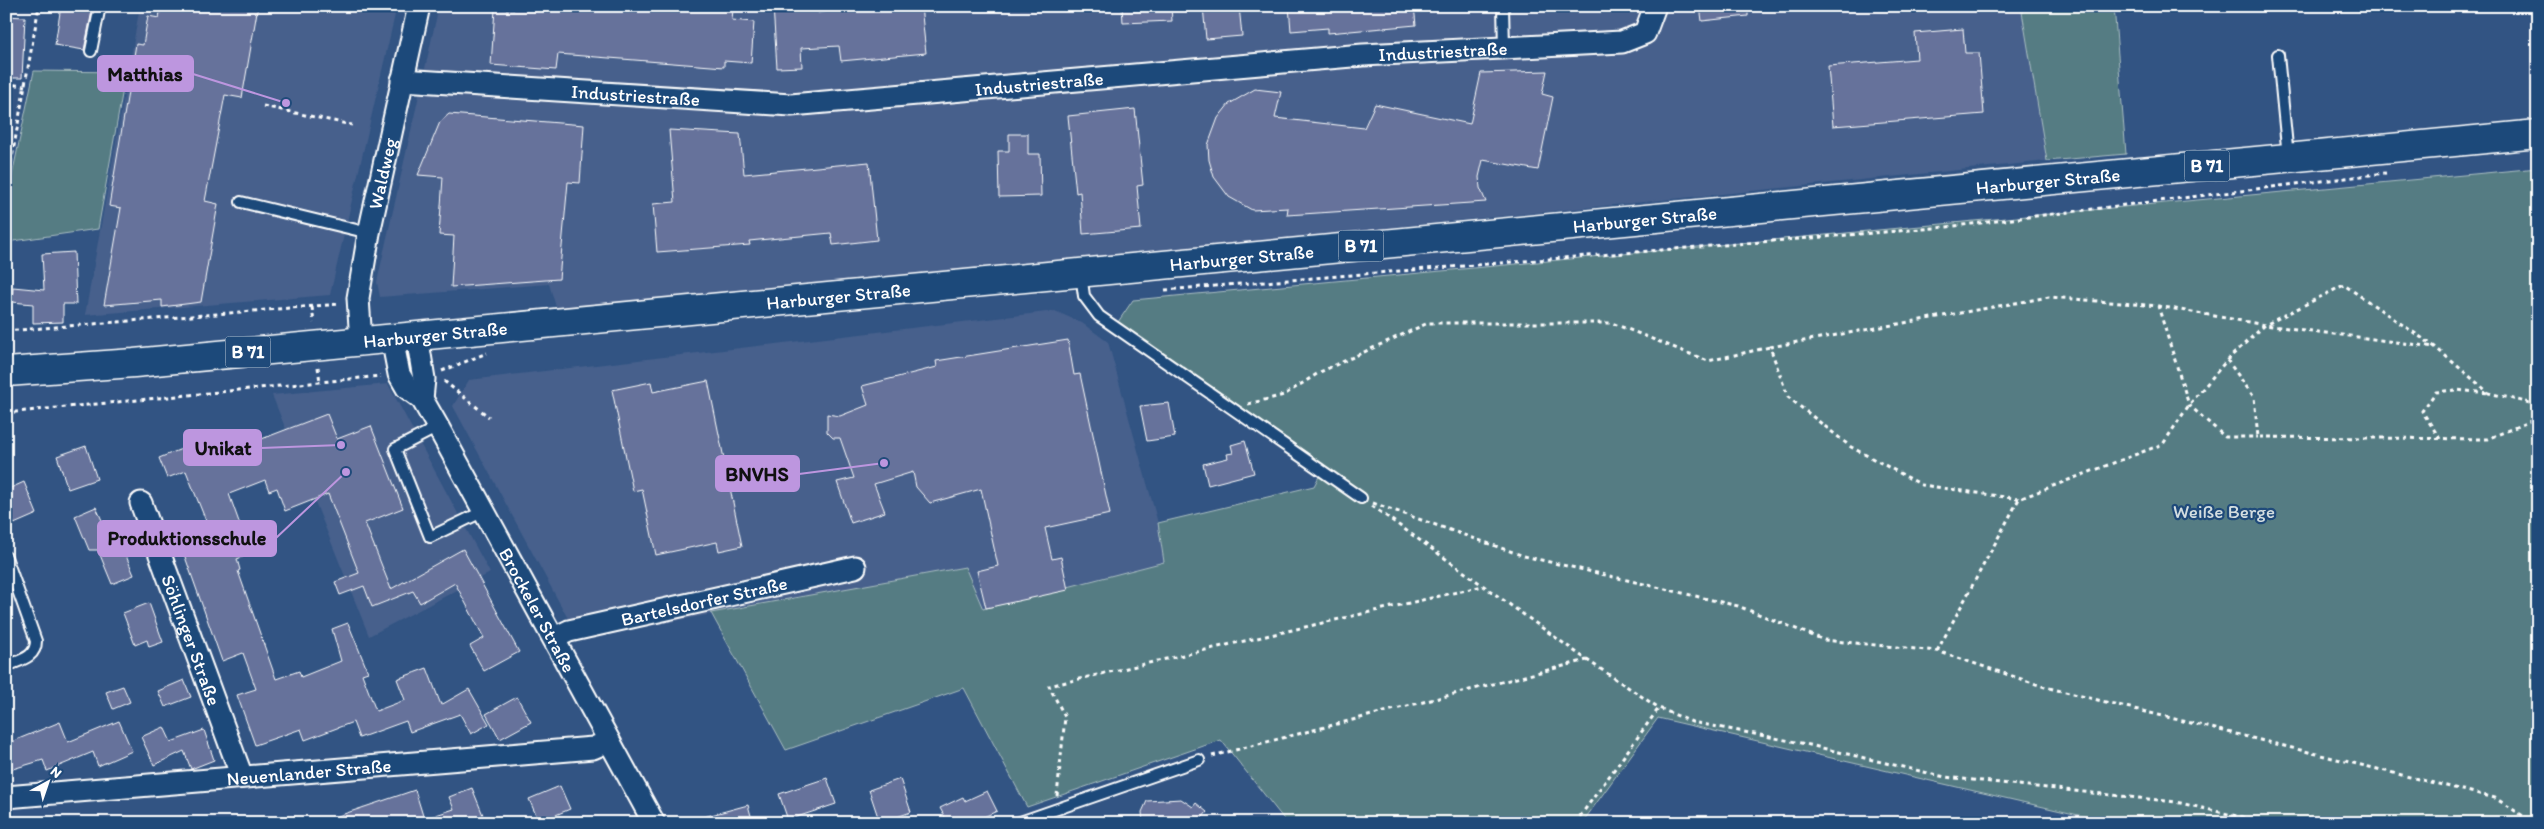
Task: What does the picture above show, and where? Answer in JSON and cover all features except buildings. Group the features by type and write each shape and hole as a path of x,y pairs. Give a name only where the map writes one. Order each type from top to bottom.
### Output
{"main road":[{"name":"Harburger Straße","path":"6,372 134,363 2538,134"}],"street":[{"name":"Waldweg","path":"361,341 358,298 369,233 419,6"},
{"name":"Industriestraße","path":"402,80 791,106 1363,55 1622,42 1646,33 1655,6"},
{"name":"Brockeler Straße","path":"404,337 399,374 407,388 422,399 654,823"},
{"name":"Söhlinger Straße","path":"140,503 242,777"},
{"name":"Bartelsdorfer Straße","path":"554,638 569,630 855,567"},
{"name":"Neuenlander Straße","path":"6,797 593,748 609,741"}],"lane":[{"path":"91,52 100,6"},
{"path":"1503,6 1504,48"},
{"path":"2278,55 2288,158"},
{"path":"240,202 330,222 369,233"},
{"path":"1081,273 1084,296 1100,316 1361,498"},
{"path":"438,428 395,449 430,537 484,511"},
{"path":"6,557 36,641 36,648 32,655 6,666"},
{"path":"1017,823 1199,760"}],"path":[{"path":"11,163 39,6"},
{"path":"6,84 25,86"},
{"path":"263,106 352,125"},
{"path":"1163,290 1947,227 2390,173"},
{"path":"1770,347 1788,397 1851,447 1922,485 2018,499 2164,444 2189,405 2227,360 2265,325 2344,285 2435,347 2489,393"},
{"path":"1231,408 1284,395 1320,372 1428,323 1612,324 1708,361 1770,347 2048,297 2158,306 2265,325 2435,347"},
{"path":"6,331 337,304"},
{"path":"2158,306 2189,405 2225,437 2487,439 2538,418"},
{"path":"312,307 315,331"},
{"path":"440,372 495,351"},
{"path":"2227,360 2254,397 2258,437"},
{"path":"318,365 320,382"},
{"path":"6,413 385,376"},
{"path":"439,378 489,417"},
{"path":"2440,439 2422,411 2436,392 2455,390 2489,393 2538,405"},
{"path":"1361,498 1587,660 1659,708 1692,722 1801,743 1945,777 2176,802 2267,823"},
{"path":"1361,498 1524,556 1738,606 1824,640 1937,651 2045,688 2495,798 2534,823"},
{"path":"1937,651 2018,499"},
{"path":"1055,810 1065,717 1049,686 1483,586"},
{"path":"1199,760 1587,660"},
{"path":"1575,823 1659,708"}],"shaded area":[{"path":"140,6 397,6 330,295 85,315"},
{"path":"439,6 2021,6 2047,161 1082,259 556,307 549,284 380,297 377,282"},
{"path":"1055,311 1082,323 1108,342 1158,523 1164,562 983,609 965,567 579,639 453,406 469,380"},
{"path":"388,384 490,573 369,636 272,395"}],"green space":[{"path":"2021,6 2114,6 2126,154 2047,161"},
{"path":"34,71 126,72 98,229 6,242 6,204"},
{"name":"Weiße Berge","path":"2538,168 2538,823 2113,823 1658,718 1582,823 1287,823 1221,740 1027,807 964,688 786,750 711,613 965,567 983,609 1164,562 1158,523 1314,486 1325,465 1118,322 1133,300"}],"place":[{"name":"Matthias","path":"286,103"},
{"name":"Unikat","path":"341,445"},
{"name":"BNVHS","path":"884,463"},
{"name":"Produktionsschule","path":"346,472"}]}
